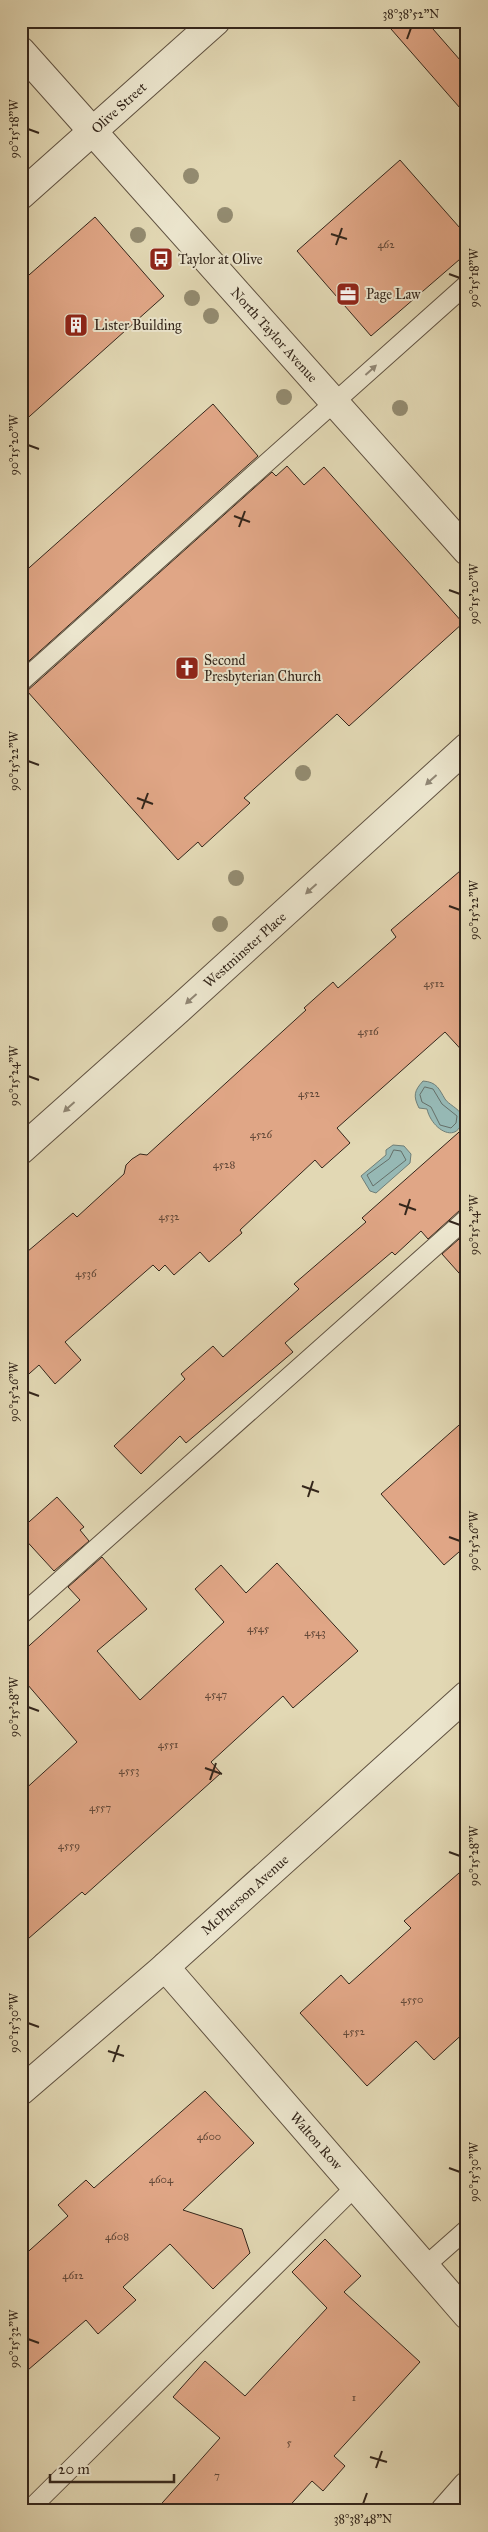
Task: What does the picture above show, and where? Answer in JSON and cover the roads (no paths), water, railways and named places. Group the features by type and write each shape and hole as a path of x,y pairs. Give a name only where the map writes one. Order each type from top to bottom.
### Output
{"street":[{"name":"Olive Street","path":"21,195 216,21"},
{"name":"North Taylor Avenue","path":"21,51 467,551"},
{"name":"Westminster Place","path":"21,1150 180,1009 467,747"},
{"name":"McPherson Avenue","path":"21,2091 165,1967 467,1695"},
{"name":"Walton Row","path":"165,1967 467,2315"},
{"path":"445,2511 467,2486"}],"lane":[{"path":"21,682 467,284"},
{"path":"21,1615 467,1218"},
{"path":"28,2511 355,2187"},
{"path":"424,2267 467,2229"}],"water":[{"path":"423,1081 432,1083 437,1087 446,1101 463,1116 457,1131 452,1133 440,1129 434,1124 427,1109 419,1108 415,1094"},
{"path":"393,1145 404,1146 411,1154 410,1163 376,1193 370,1191 361,1176 386,1155 386,1150"}],"place":[{"name":"Taylor at Olive","path":"161,259"},
{"name":"Page Law","path":"348,294"},
{"name":"Lister Building","path":"76,325"},
{"name":"Second Presbyterian Church","path":"187,668"}]}
